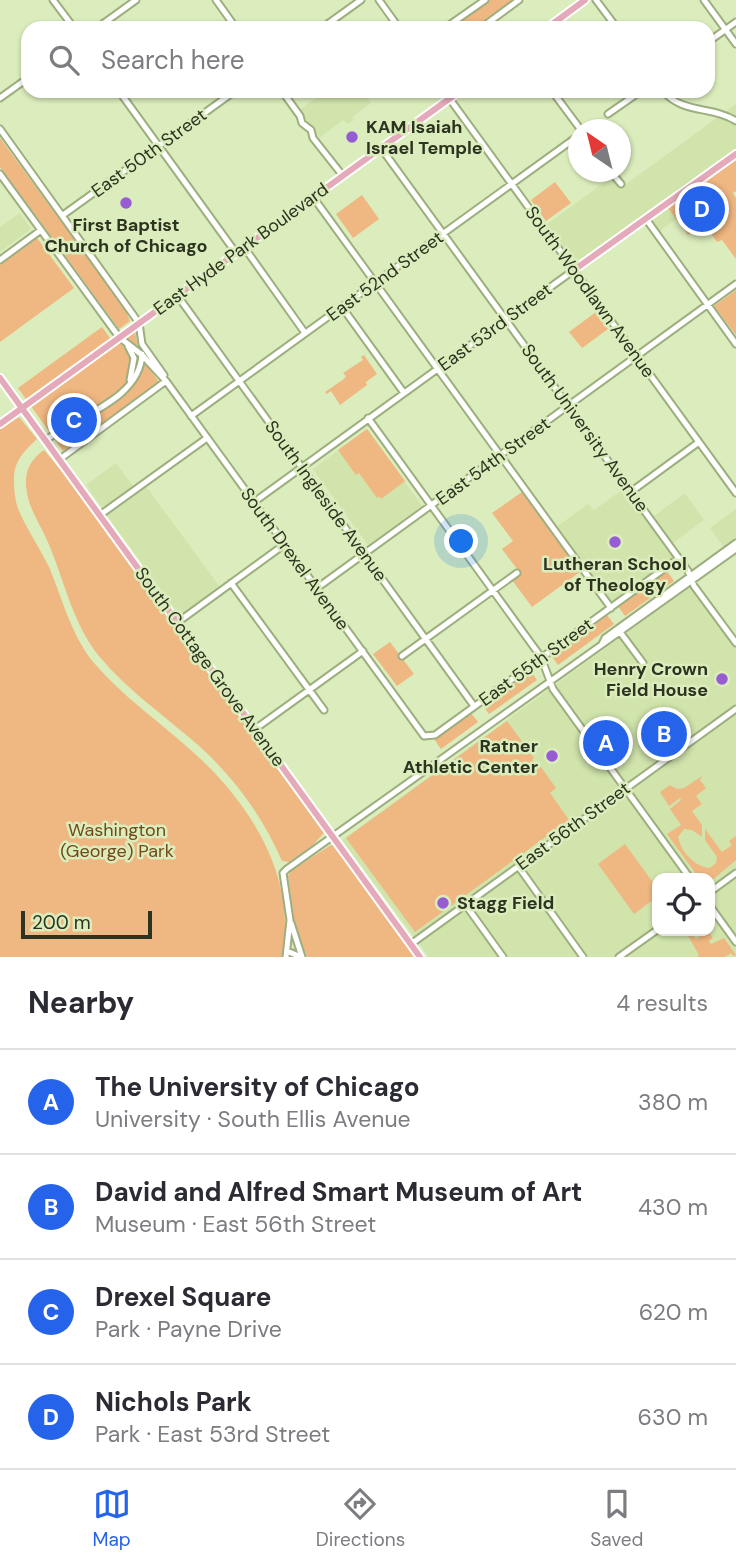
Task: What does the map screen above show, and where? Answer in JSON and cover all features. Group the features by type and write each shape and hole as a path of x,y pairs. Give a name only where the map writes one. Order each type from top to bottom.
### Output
{"main road":[{"path":"556,21 585,0"},
{"name":"East Hyde Park Boulevard","path":"0,424 450,99"},
{"name":"East 53rd Street","path":"574,270 736,153"},
{"name":"South Cottage Grove Avenue","path":"0,378 421,957"}],"street":[{"path":"53,0 69,21"},
{"path":"107,21 136,0"},
{"path":"216,0 231,21"},
{"path":"332,21 360,0"},
{"path":"379,0 394,21"},
{"path":"456,21 485,0"},
{"path":"490,21 519,0"},
{"path":"596,0 612,21"},
{"path":"704,0 736,44"},
{"path":"715,37 736,22"},
{"path":"0,98 21,83"},
{"path":"124,98 236,253"},
{"name":"East 50th Street","path":"62,215 225,98"},
{"path":"287,98 302,123 311,130 313,138 343,176"},
{"path":"557,98 573,119"},
{"path":"608,114 631,98"},
{"path":"670,98 684,106 722,114 736,121"},
{"name":"South Woodlawn Avenue","path":"450,99 736,493"},
{"path":"0,130 139,323"},
{"name":"East 52nd Street","path":"191,416 568,143"},
{"name":"South University Avenue","path":"381,148 632,491 736,643"},
{"name":"South Drexel Avenue","path":"0,174 119,337 142,355 166,382"},
{"path":"313,197 611,608"},
{"path":"646,219 736,344"},
{"path":"0,260 41,230"},
{"path":"244,247 305,333"},
{"name":"East 53rd Street","path":"254,502 574,270"},
{"name":"East 54th Street","path":"317,589 736,284"},
{"name":"South Ingleside Avenue","path":"177,296 474,706"},
{"path":"342,307 404,393"},
{"name":"South Drexel Avenue","path":"139,323 142,344 166,382 424,736"},
{"name":"South Drexel Avenue","path":"127,344 134,358 129,383"},
{"path":"46,440 72,423 107,406 139,369 142,344"},
{"path":"60,459 166,382"},
{"path":"368,418 541,657 552,689 686,873"},
{"path":"100,515 207,438"},
{"path":"632,491 699,442"},
{"name":"East 55th Street","path":"290,920 283,873 550,682 736,543"},
{"path":"178,622 285,544"},
{"name":"East 55th Street","path":"691,578 736,549"},
{"name":"East 55th Street","path":"424,736 435,735 679,558"},
{"path":"402,656 517,573"},
{"path":"230,583 324,710"},
{"path":"619,631 643,663"},
{"path":"255,729 363,651"},
{"name":"East 56th Street","path":"411,944 736,709"},
{"path":"518,866 583,957"},
{"path":"715,888 736,873"},
{"path":"465,904 503,957"},
{"path":"715,913 736,942"},
{"path":"290,920 301,957 286,954 290,920"},
{"path":"619,957 652,934"}],"shaded area":[{"path":"316,98 368,98 371,103 352,117 354,120 348,124 343,120 319,138 299,110"},
{"path":"736,104 736,158 668,207 676,219 657,233 648,219 578,269 546,225 605,182 618,182 622,187"},
{"path":"20,213 31,229 0,252 0,227"},
{"path":"367,429 422,506 368,545 313,469"},
{"path":"116,463 133,486 103,509 86,485"},
{"path":"145,485 220,587 180,616 106,514"},
{"name":"Lutheran School of Theology","path":"625,488 675,556 609,603 555,528 588,504 594,510"},
{"path":"685,493 704,520 673,543 654,516"},
{"path":"736,509 736,538 724,547 710,528"},
{"path":"691,586 736,645 736,957 429,957 342,840"}],"green space":[{"path":"489,0 516,0 488,21 460,21"},
{"path":"0,138 125,309 130,321 119,329 0,167"},
{"path":"736,158 736,191 733,193 736,198 736,259 722,240 717,242 704,224 688,235 668,208"},
{"path":"555,182 571,203 546,221 531,200"},
{"path":"362,195 379,219 353,238 336,214"},
{"path":"37,238 74,288 0,342 0,265"},
{"path":"736,290 736,335 714,306"},
{"path":"596,312 608,329 582,348 569,332"},
{"path":"102,327 115,345 135,331 139,354 159,382 63,451 18,388"},
{"path":"364,355 377,374 340,405 331,391 327,394 325,392 344,379 346,376 343,373 363,360 361,357"},
{"name":"Washington (George) Park","path":"19,417 37,439 24,452 14,473 17,504 49,567 73,629 86,652 105,675 214,772 250,818 276,871 283,899 285,928 282,957 0,957 0,429"},
{"path":"367,429 405,481 381,499 379,496 377,498 359,473 356,475 338,450"},
{"path":"44,450 69,480 324,833 313,845 289,862 282,861 257,813 224,770 122,680 90,643 75,615 27,494 28,470 32,461"},
{"path":"522,492 580,572 532,607 512,580 520,573 502,549 513,541 492,513"},
{"path":"667,571 674,581 625,616 618,606"},
{"path":"607,615 614,624 558,665 551,655"},
{"path":"390,642 414,674 397,686 373,654"},
{"path":"530,670 537,680 489,714 482,704"},
{"path":"471,713 478,722 441,749 434,739"},
{"path":"507,721 534,758 532,760 538,768 541,767 556,788 550,793 569,820 415,932 346,838"},
{"path":"702,776 700,780 706,788 696,796 702,804 692,811 702,825 702,837 692,830 684,829 678,837 682,848 694,862 710,868 716,863 717,857 705,840 705,829 722,852 732,845 729,841 736,836 736,860 715,878 715,873 695,873 667,834 681,825 670,809 681,800 680,798 669,806 660,792 670,785 677,789 684,788"},
{"path":"625,844 652,881 652,901 634,914 598,864"},
{"path":"334,845 415,957 307,957 295,925 288,876 292,870"},
{"path":"688,936 696,939 712,936 713,938 709,941 711,944 724,938 736,955 731,953 725,957 697,957 699,955"}],"place":[{"name":"KAM Isaiah Israel Temple","path":"352,137"},
{"name":"First Baptist Church of Chicago","path":"126,203"},
{"name":"Nichols Park","path":"702,209"},
{"name":"Drexel Square","path":"74,420"},
{"name":"Lutheran School of Theology","path":"615,542"},
{"name":"Henry Crown Field House","path":"722,679"},
{"name":"David and Alfred Smart Museum of Art","path":"664,734"},
{"name":"The University of Chicago","path":"606,743"},
{"name":"Ratner Athletic Center","path":"552,756"},
{"name":"Stagg Field","path":"443,903"}]}
